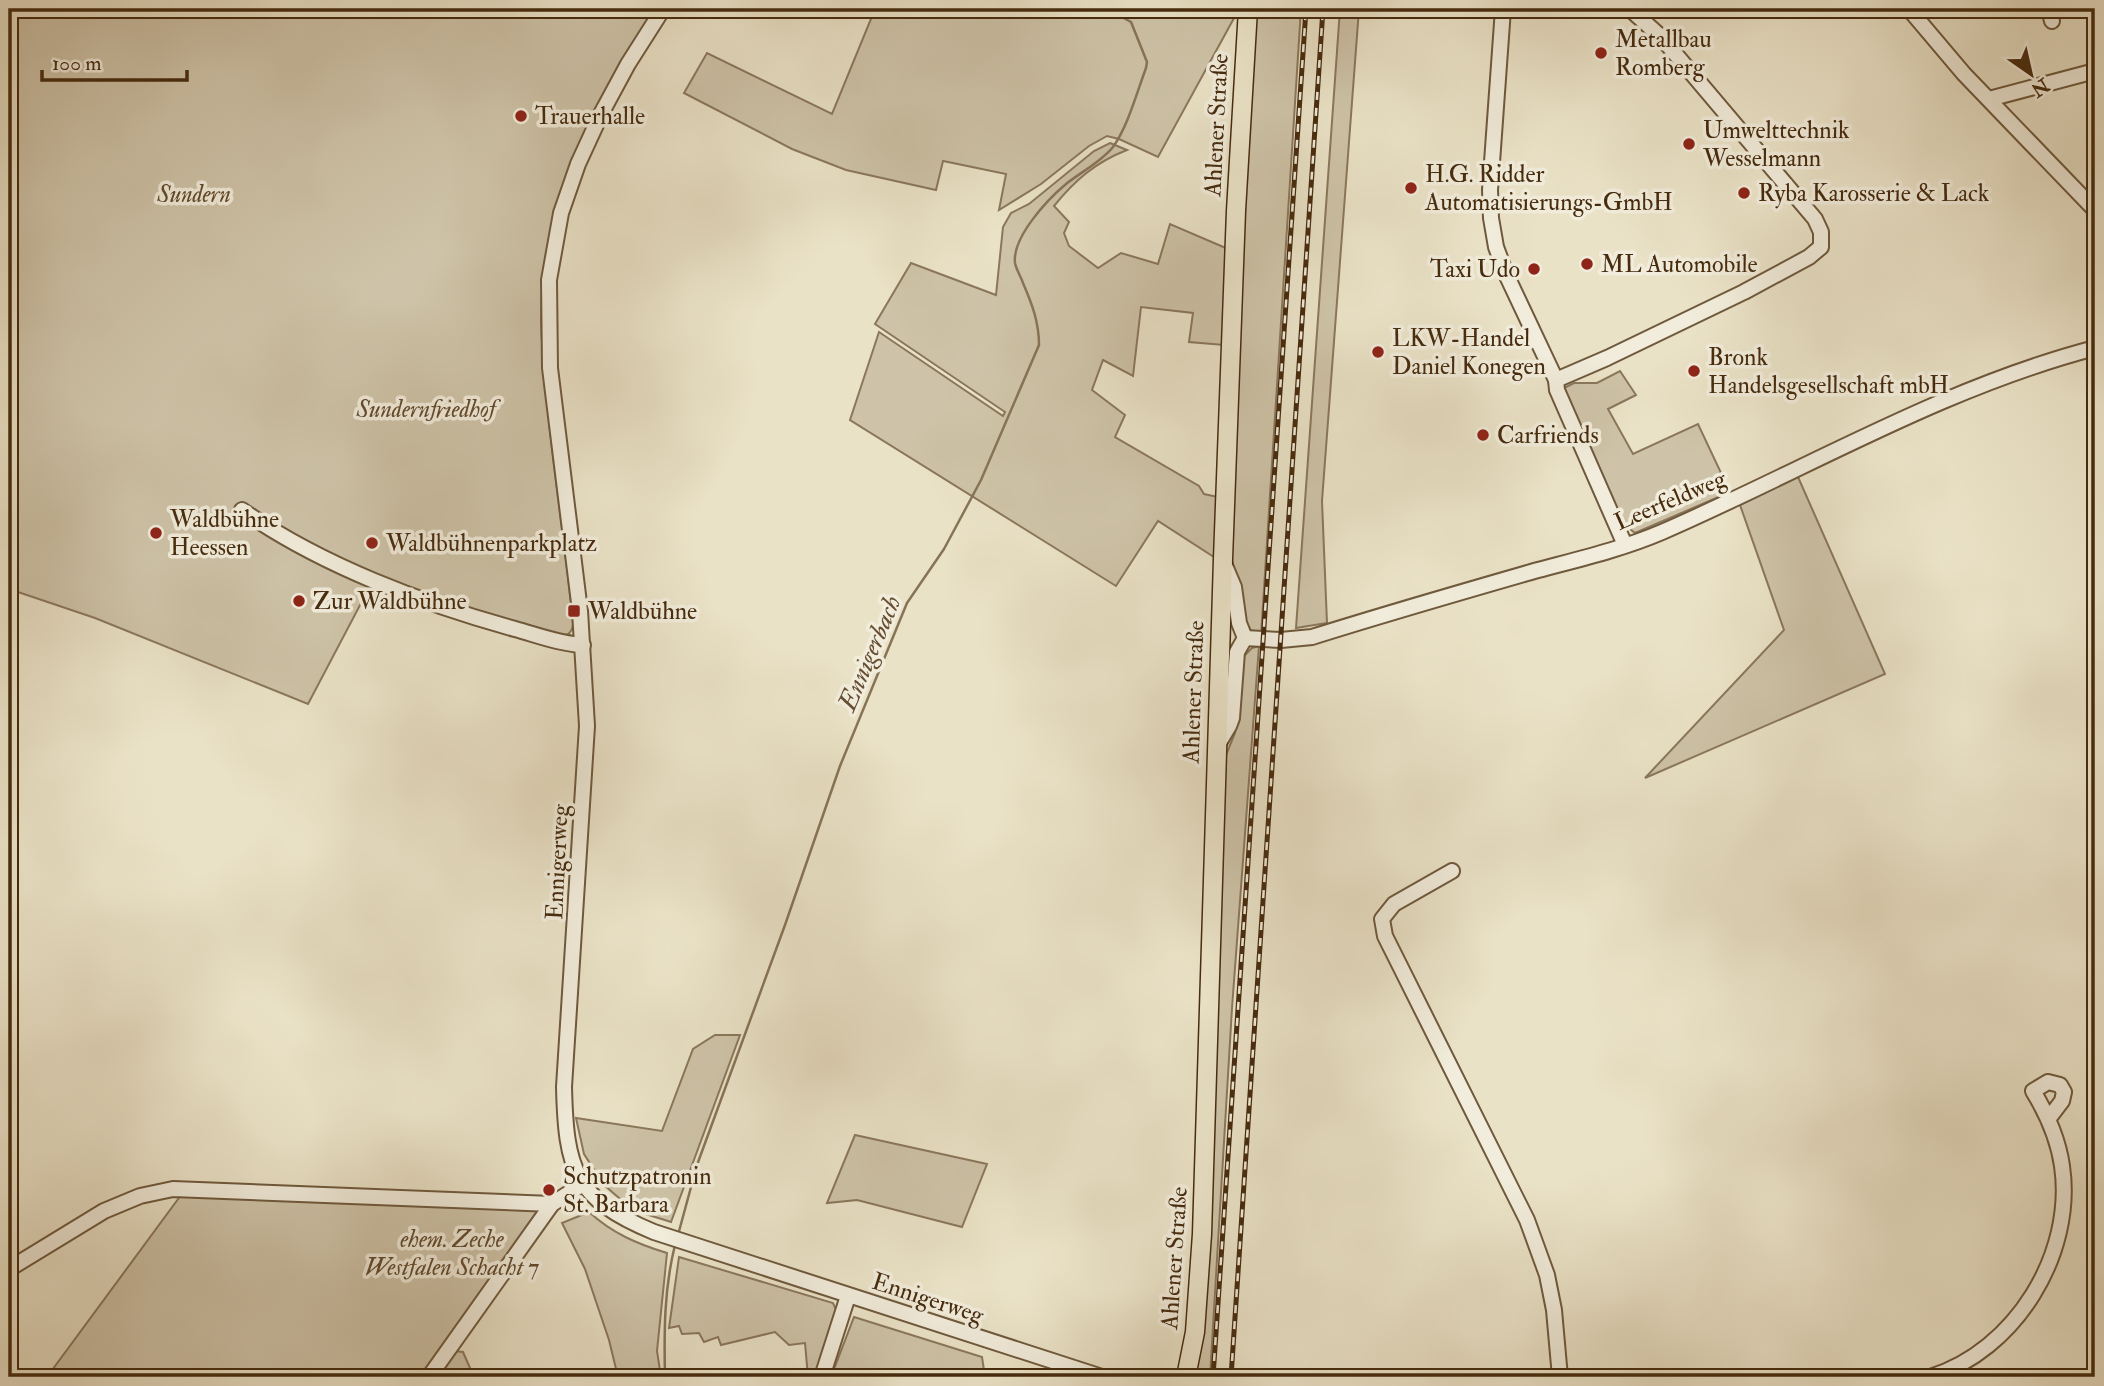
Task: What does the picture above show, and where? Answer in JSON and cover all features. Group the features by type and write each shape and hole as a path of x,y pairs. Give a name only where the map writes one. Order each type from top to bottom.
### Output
{"main road":[{"name":"Ahlener Straße","path":"1186,1377 1195,1332 1201,1261 1216,747 1236,211 1248,9"}],"street":[{"name":"Ennigerweg","path":"663,9 628,64 578,164 561,213 549,280 550,368 583,645 587,726 578,901 564,1087 565,1130 574,1169 583,1184 603,1205 634,1224 696,1247 1102,1377"},
{"path":"1503,9 1490,190 1496,247 1556,380 1557,390 1625,545"},
{"path":"1556,380 1744,292 1810,257 1821,247 1821,232 1815,219 1661,37 1630,9"},
{"path":"1909,9 1964,74 2095,210"},
{"path":"1989,99 2095,71"},
{"name":"Leerfeldweg","path":"1245,638 1281,640 1312,637 1625,545 1661,532 1959,394 2010,373 2095,348"},
{"path":"242,510 258,522 360,576 492,622 583,645"},
{"path":"1216,747 1232,718 1237,652 1245,638 1234,587 1223,559"},
{"path":"1452,871 1394,904 1382,919 1385,936 1527,1220 1547,1275 1554,1310 1560,1377"},
{"path":"1930,1377 1946,1372 1993,1342 2024,1307 2045,1272 2061,1220 2063,1181 2059,1148 2049,1118"},
{"path":"429,1377 552,1204 583,1184"},
{"path":"9,1269 104,1211 140,1196 173,1189 552,1204"},
{"path":"822,1377 848,1296"}],"green space":[{"path":"9,9 657,9 614,78 576,150 558,202 546,260 541,304 542,345 573,624 569,633 560,638 458,618 369,588 308,704 95,618 9,589"},
{"path":"875,9 1239,9 1158,157 1107,136 1089,146 1041,184 999,210 1006,174 943,161 936,190 846,170 792,149 684,93 707,53 832,114"},
{"path":"1254,9 1301,9 1261,636 1252,633 1245,620 1242,592 1229,552"},
{"path":"1340,9 1359,9 1322,501 1327,623 1296,628"},
{"path":"1110,143 1127,150 1105,160 1087,173 1054,206 1069,222 1064,233 1069,246 1098,268 1121,253 1158,264 1170,224 1228,249 1224,345 1189,342 1193,313 1141,307 1133,376 1103,360 1092,390 1125,415 1115,437 1199,486 1204,494 1218,497 1217,559 1158,521 1116,586 850,420 879,332 1003,416 1005,412 875,324 911,263 996,295 1003,227 1011,213 1029,204 1094,151"},
{"path":"1620,371 1636,395 1608,409 1633,454 1698,424 1730,492 1635,533 1624,524 1562,389 1574,383 1597,383"},
{"path":"1798,477 1885,674 1645,778 1784,630 1740,505"},
{"path":"1259,646 1232,1008 1210,1377 1193,1377 1226,755 1235,733 1240,670 1244,656 1252,648"},
{"path":"715,1035 740,1035 671,1222 633,1210 604,1185 584,1154 576,1118 662,1131 693,1049"},
{"path":"855,1135 987,1164 962,1227 857,1200 827,1203"},
{"name":"ehem. Zeche Westfalen Schacht 7","path":"184,1191 539,1209 540,1215 424,1377 47,1377"},
{"path":"589,1212 625,1237 667,1253 657,1351 661,1377 618,1377 609,1340 585,1269 562,1223"},
{"path":"679,1257 833,1303 838,1314 820,1370 808,1377 805,1343 789,1345 775,1332 721,1345 718,1337 704,1342 699,1333 682,1334 679,1326 669,1328"},
{"path":"854,1317 982,1357 985,1377 920,1377 917,1369 886,1377 831,1377"},
{"path":"454,1351 463,1352 474,1377 436,1377"}],"waterway":[{"name":"Ennigerbach","path":"678,1235 697,1165 840,766 907,603 944,549 981,480 1039,345 1034,313 1015,263 1019,242 1050,199 1113,147 1136,98 1147,62 1131,22 1107,9"},
{"name":"Ennigerbach","path":"665,1377 667,1294 675,1245"}],"railway":[{"path":"1213,1377 1306,9"},
{"path":"1231,1377 1323,9"}],"place":[{"name":"Metallbau Romberg","path":"1601,53"},
{"name":"Trauerhalle","path":"521,116"},
{"name":"Umwelttechnik Wesselmann","path":"1689,144"},
{"name":"H.G. Ridder Automatisierungs-GmbH","path":"1411,188"},
{"name":"Ryba Karosserie & Lack","path":"1744,193"},
{"name":"ML Automobile","path":"1587,264"},
{"name":"Taxi Udo","path":"1534,269"},
{"name":"LKW-Handel Daniel Konegen","path":"1378,352"},
{"name":"Bronk Handelsgesellschaft mbH","path":"1694,371"},
{"name":"Carfriends","path":"1483,435"},
{"name":"Waldbühne Heessen","path":"156,533"},
{"name":"Waldbühnenparkplatz","path":"372,543"},
{"name":"Zur Waldbühne","path":"299,601"},
{"name":"Waldbühne","path":"574,611"},
{"name":"Schutzpatronin St. Barbara","path":"549,1190"}],"park label":[{"name":"Sundern","path":"194,194"},
{"name":"Sundernfriedhof","path":"426,409"}]}
